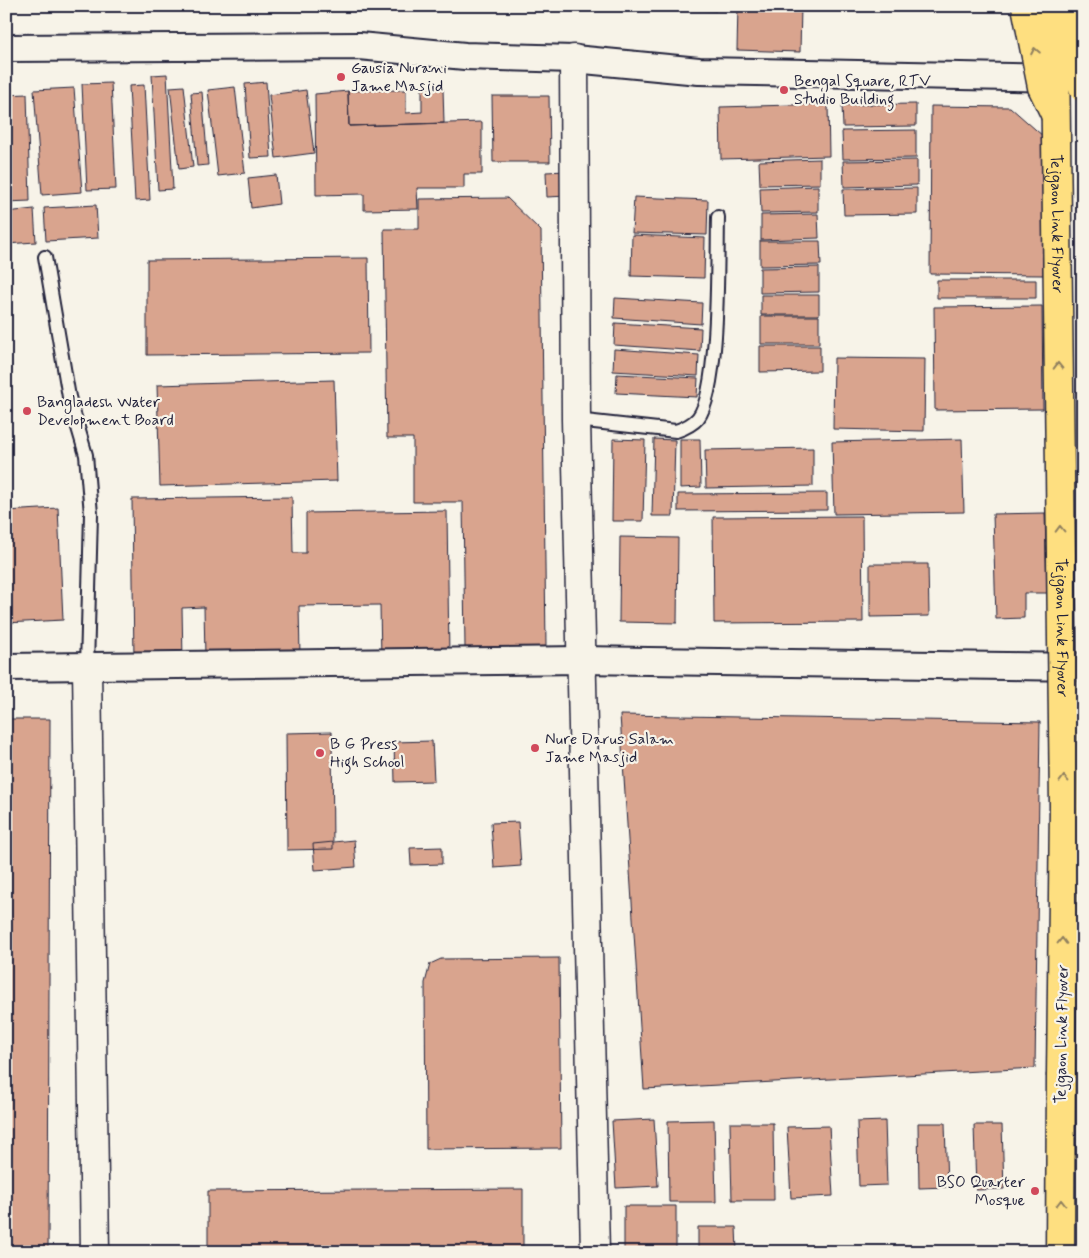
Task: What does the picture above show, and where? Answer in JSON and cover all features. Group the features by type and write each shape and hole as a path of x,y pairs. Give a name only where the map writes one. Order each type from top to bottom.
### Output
{"main road":[{"path":"1026,6 1042,88 1055,114"},
{"name":"Tejgaon Link Flyover","path":"1052,6 1056,53 1055,114 1064,806 1060,1252"},
{"path":"1076,6 1083,88"}],"street":[{"path":"6,48 359,46 465,56 574,59 699,71 1083,78"},
{"path":"574,59 576,420 580,660 595,1252"},
{"path":"6,667 580,660 1083,667"},
{"path":"86,667 95,1252"}],"lane":[{"path":"576,420 676,431 688,427 699,417 712,378 718,217"},
{"path":"45,257 68,397 86,455 91,514 86,667"}],"building":[{"path":"692,6 716,6 716,11 692,10"},
{"path":"738,6 801,6 800,52 737,50"},
{"path":"167,74 173,189 158,190 152,75"},
{"path":"266,82 271,157 250,158 245,84"},
{"path":"111,83 116,189 87,190 82,84"},
{"path":"144,85 150,200 135,201 129,86"},
{"path":"184,86 193,167 179,169 170,87"},
{"path":"235,87 245,173 218,176 208,90"},
{"path":"74,88 82,192 42,195 34,90"},
{"path":"422,89 443,89 444,123 349,126 348,91 406,90 406,113 422,112"},
{"path":"306,90 314,153 276,158 269,95"},
{"path":"348,91 349,126 482,122 482,174 464,174 464,188 417,188 418,209 364,210 364,194 316,195 315,94"},
{"path":"202,92 208,165 197,166 191,93"},
{"path":"27,94 30,201 6,202 6,95"},
{"path":"492,96 549,96 550,162 493,162"},
{"path":"828,104 829,156 721,159 720,107"},
{"path":"916,104 916,126 843,127 842,105"},
{"path":"931,106 1010,107 1044,137 1043,275 930,274"},
{"path":"916,130 916,158 843,159 842,131"},
{"path":"820,159 820,184 760,185 759,161"},
{"path":"917,160 917,185 844,187 843,161"},
{"path":"566,171 567,196 547,197 546,172"},
{"path":"276,175 279,204 251,208 248,178"},
{"path":"818,186 818,212 761,213 760,188"},
{"path":"917,188 917,214 844,215 843,189"},
{"path":"634,197 708,200 707,235 632,233"},
{"path":"507,198 541,231 546,647 465,648 463,502 413,502 413,438 387,438 384,229 419,229 419,199"},
{"path":"96,205 98,238 46,241 44,208"},
{"path":"34,209 36,242 6,244 6,212"},
{"path":"818,214 819,238 761,240 761,215"},
{"path":"632,235 705,238 704,278 631,276"},
{"path":"760,241 820,241 821,265 760,266"},
{"path":"368,258 369,353 147,355 147,260"},
{"path":"819,267 819,292 760,293 760,268"},
{"path":"937,280 1036,280 1036,298 937,298"},
{"path":"761,295 819,295 819,315 761,315"},
{"path":"615,298 702,303 701,324 614,318"},
{"path":"1042,306 1043,409 935,410 934,307"},
{"path":"761,316 819,316 819,344 761,344"},
{"path":"615,323 701,328 700,351 614,345"},
{"path":"760,346 820,346 820,371 760,372"},
{"path":"614,349 699,355 698,376 613,371"},
{"path":"834,358 925,359 924,431 833,429"},
{"path":"617,374 698,378 697,397 616,393"},
{"path":"334,380 337,481 160,486 157,385"},
{"path":"613,439 645,440 643,521 612,521"},
{"path":"654,439 675,440 673,516 652,516"},
{"path":"680,439 700,439 701,487 680,488"},
{"path":"962,439 964,512 834,514 832,442"},
{"path":"813,448 813,486 706,488 705,450"},
{"path":"827,493 827,510 678,511 678,494"},
{"path":"292,497 293,553 306,553 306,513 447,511 449,658 381,659 380,605 299,606 300,656 205,657 204,607 182,608 183,660 134,661 132,499"},
{"path":"58,508 63,620 6,623 6,511"},
{"path":"1045,513 1047,593 1024,593 1024,618 996,619 993,514"},
{"path":"862,516 863,622 714,623 713,517"},
{"path":"620,537 678,538 677,623 619,622"},
{"path":"870,564 928,564 929,616 870,617"},
{"path":"620,715 1040,722 1035,1068 644,1089"},
{"path":"6,719 50,719 48,1252 6,1252"},
{"path":"332,732 333,849 287,850 286,733"},
{"path":"432,741 434,781 395,782 394,742"},
{"path":"518,822 521,866 494,868 491,823"},
{"path":"354,840 356,867 315,870 313,844"},
{"path":"442,847 442,864 411,865 410,848"},
{"path":"559,958 561,1148 426,1149 425,983 430,964 441,959"},
{"path":"654,1119 658,1186 616,1188 612,1121"},
{"path":"714,1120 716,1202 669,1202 668,1121"},
{"path":"885,1121 887,1185 859,1186 857,1122"},
{"path":"730,1123 773,1123 774,1200 732,1200"},
{"path":"918,1123 945,1123 947,1187 919,1188"},
{"path":"974,1125 1002,1125 1004,1189 976,1190"},
{"path":"829,1126 833,1196 791,1198 787,1127"},
{"path":"523,1189 523,1252 208,1252 208,1191"},
{"path":"624,1206 676,1206 676,1252 624,1252"},
{"path":"698,1227 736,1227 737,1252 698,1252"},
{"path":"948,1249 948,1252 908,1252 908,1250"}],"place":[{"name":"Gausia Nurani Jame Masjid","path":"341,77"},
{"name":"Bengal Square, RTV Studio Building","path":"784,90"},
{"name":"Bangladesh Water Development Board","path":"27,411"},
{"name":"Nure Darus Salam Jame Masjid","path":"535,748"},
{"name":"B G Press High School","path":"320,753"},
{"name":"BSO Quarter Mosque","path":"1035,1191"}]}
